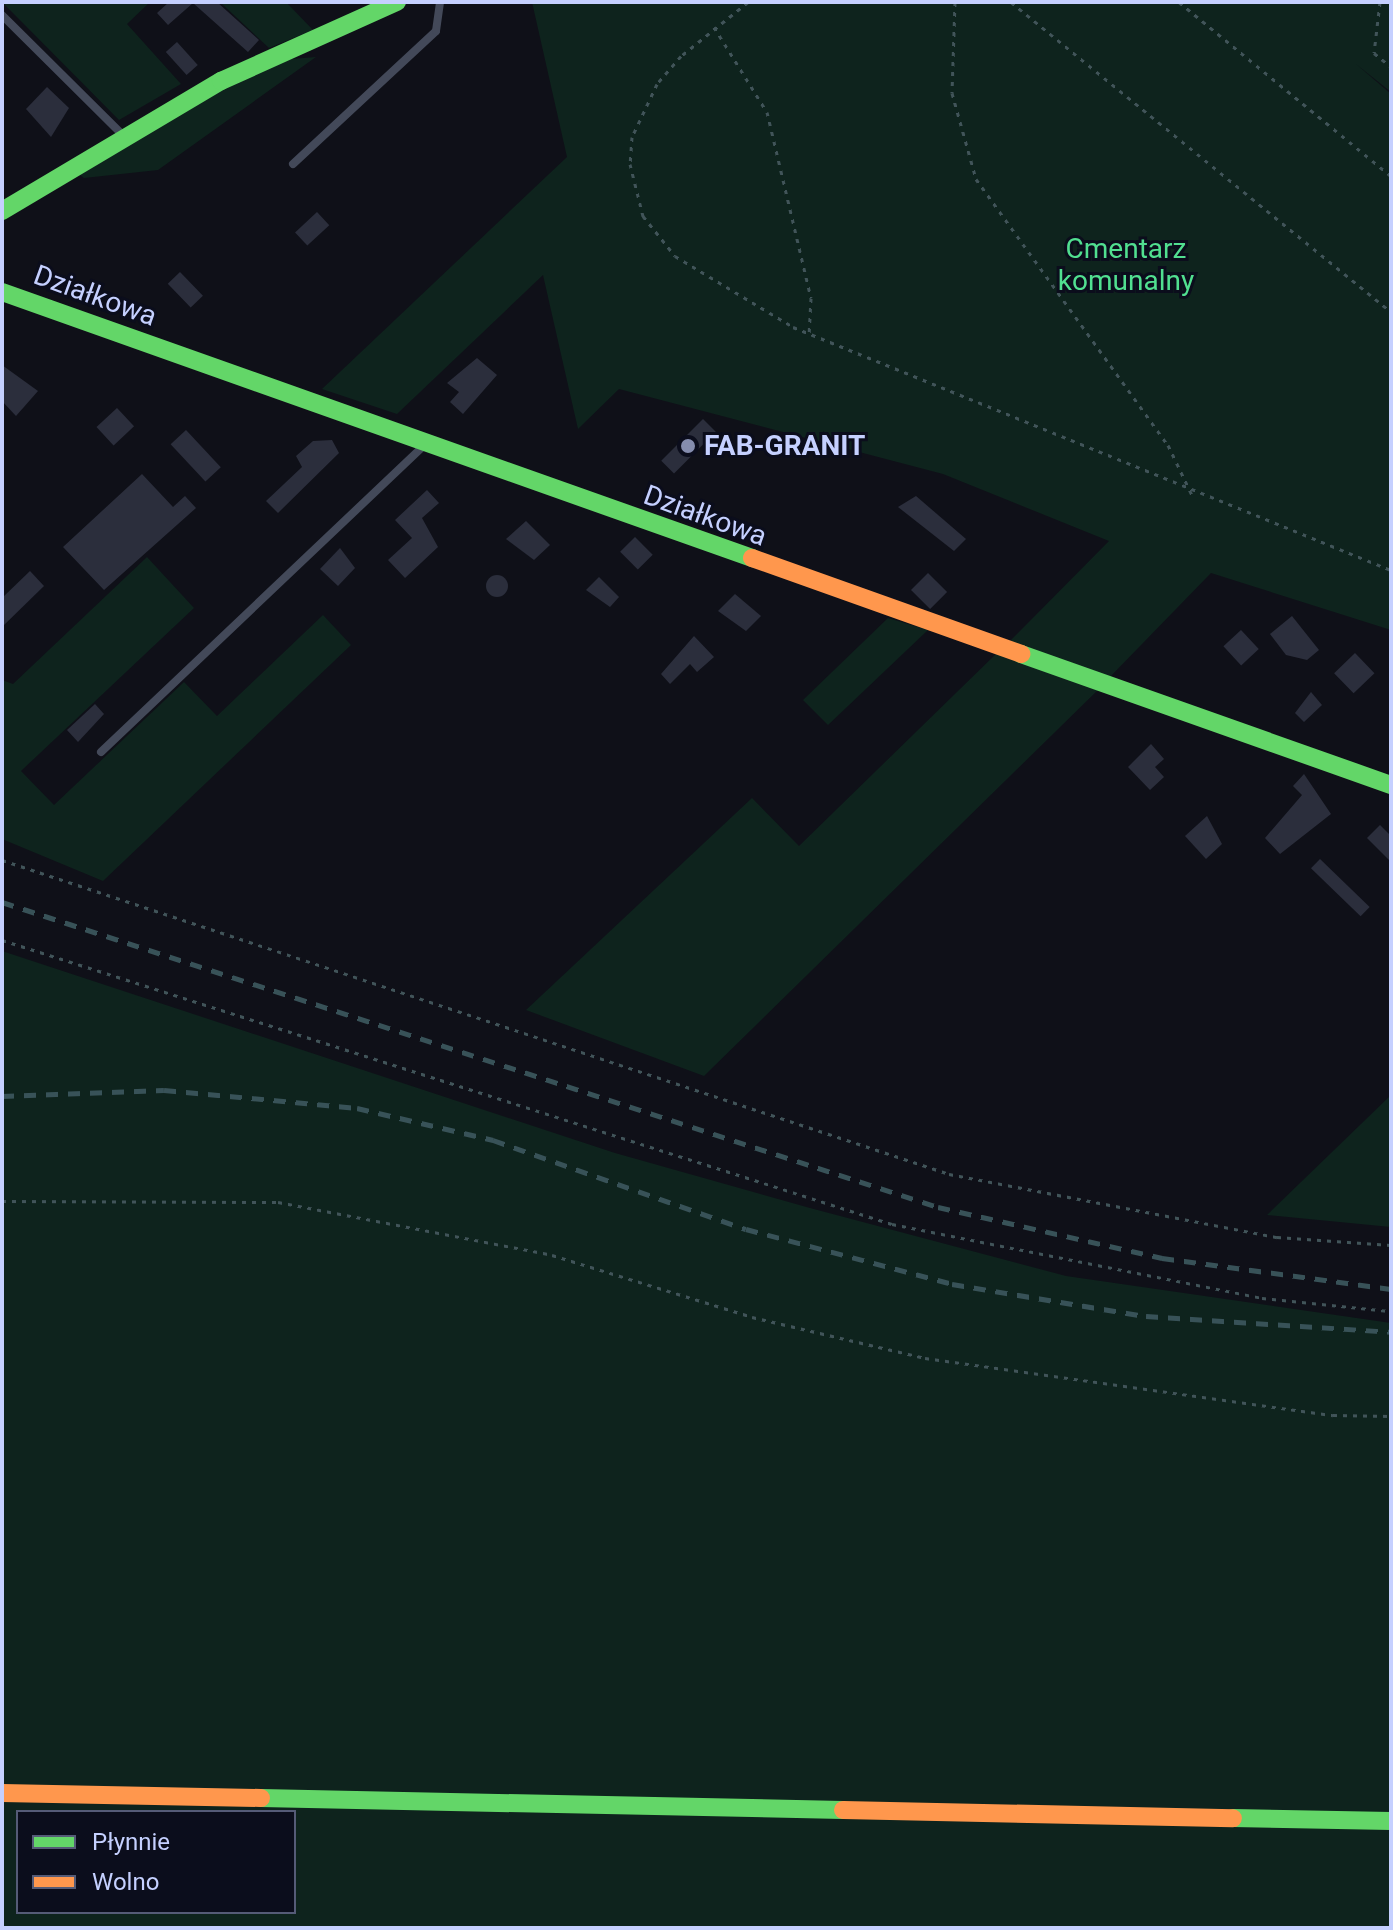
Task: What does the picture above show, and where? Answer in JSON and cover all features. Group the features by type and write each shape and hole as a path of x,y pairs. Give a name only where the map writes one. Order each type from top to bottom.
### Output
{"street":[{"path":"2,211 123,135 221,81 397,2"},
{"name":"Działkowa","path":"2,292 1391,785"},
{"path":"2,1793 1391,1821"}],"lane":[{"path":"293,164 436,31 440,2"},
{"path":"2,15 123,135"},
{"path":"101,752 426,444"}],"path":[{"path":"748,2 681,56 639,115 630,164 634,190 649,227 675,256 809,334 1192,495 1391,570"},
{"path":"955,2 952,93 976,179 1168,445 1192,495"},
{"path":"1011,2 1391,312"},
{"path":"1179,2 1391,176"},
{"path":"1380,2 1374,53 1391,67"},
{"path":"714,27 767,112 811,298 809,334"},
{"path":"2,860 949,1174 1277,1237 1391,1245"},
{"path":"2,940 892,1224 1262,1298 1391,1311"},
{"path":"2,1201 278,1202 552,1255 752,1317 925,1358 1333,1415 1391,1416"}],"green space":[{"path":"2,2 150,2 127,24 181,84 119,120"},
{"path":"220,2 286,2 313,30 269,48"},
{"name":"Cmentarz komunalny","path":"532,2 1391,2 1391,92 1356,64 1391,94 1391,630 1211,573 1109,678 1010,641 1109,541 943,474 619,389 578,429 543,275 397,414 322,389 567,157"},
{"path":"316,57 158,170 84,178 76,172 227,86 291,59"},
{"path":"147,557 194,608 21,771 54,805 184,682 217,716 323,615 351,645 103,881 2,839 2,680 13,684"},
{"path":"888,618 928,630 828,725 803,700"},
{"path":"999,651 1101,687 704,1076 526,1010 752,798 799,846"},
{"path":"2,951 615,1153 810,1208 1066,1276 1391,1323 1391,1928 2,1928"},
{"path":"1391,1095 1391,1227 1267,1215"}],"building":[{"path":"169,2 217,2 259,40 248,52 193,3 168,25 157,13"},
{"path":"177,42 198,65 187,75 166,52"},
{"path":"47,87 69,108 51,137 26,109"},
{"path":"317,212 329,225 307,246 295,232"},
{"path":"180,272 203,296 191,308 168,284"},
{"path":"477,358 497,375 463,414 450,402 459,392 447,383"},
{"path":"2,365 38,391 16,416 2,401"},
{"path":"117,408 134,426 114,445 97,427"},
{"name":"FAB-GRANIT","path":"703,419 716,432 674,473 661,461"},
{"path":"186,430 221,467 205,482 171,444"},
{"path":"332,440 339,453 278,513 266,501 302,467 296,456 313,441"},
{"path":"142,474 173,507 185,496 196,508 104,590 63,547"},
{"path":"427,490 439,503 422,518 438,547 405,578 388,560 412,538 395,520"},
{"path":"916,496 966,539 954,551 898,507"},
{"path":"526,521 550,545 534,560 506,539"},
{"path":"635,537 653,555 638,570 620,552"},
{"path":"340,548 355,568 338,586 320,569"},
{"path":"30,571 44,586 2,627 2,598"},
{"path":"928,573 947,592 930,609 911,590"},
{"path":"497,575 505,578 508,586 505,594 497,597 489,594 486,586 489,578"},
{"path":"599,577 619,597 610,607 586,590"},
{"path":"735,594 761,616 746,631 718,611"},
{"path":"1292,616 1319,650 1307,660 1286,655 1270,634"},
{"path":"1241,630 1259,649 1241,665 1223,646"},
{"path":"694,636 714,657 697,672 690,664 670,684 661,674"},
{"path":"1355,653 1374,673 1354,693 1334,673"},
{"path":"1311,692 1322,705 1304,722 1295,713"},
{"path":"95,704 104,714 78,742 67,730"},
{"path":"1151,744 1164,759 1155,767 1164,777 1150,790 1128,767"},
{"path":"1304,774 1331,814 1280,854 1265,838 1302,795 1293,786"},
{"path":"1207,816 1222,844 1206,859 1185,836"},
{"path":"1380,825 1391,836 1391,862 1367,838"},
{"path":"1320,859 1370,907 1361,916 1311,868"}],"railway":[{"path":"2,902 938,1207 1162,1258 1391,1289"},
{"path":"2,1096 164,1090 357,1108 493,1140 746,1229 952,1284 1146,1316 1391,1332"}],"traffic: fast":[{"path":"2,211 221,81 397,2"},
{"path":"2,292 752,558"},
{"path":"1021,654 1391,785"},
{"path":"261,1798 843,1810"},
{"path":"1233,1818 1391,1821"}],"traffic: slow":[{"path":"752,558 1021,654"},
{"path":"2,1793 261,1798"},
{"path":"843,1810 1233,1818"}],"place":[{"name":"FAB-GRANIT","path":"688,446"}]}
